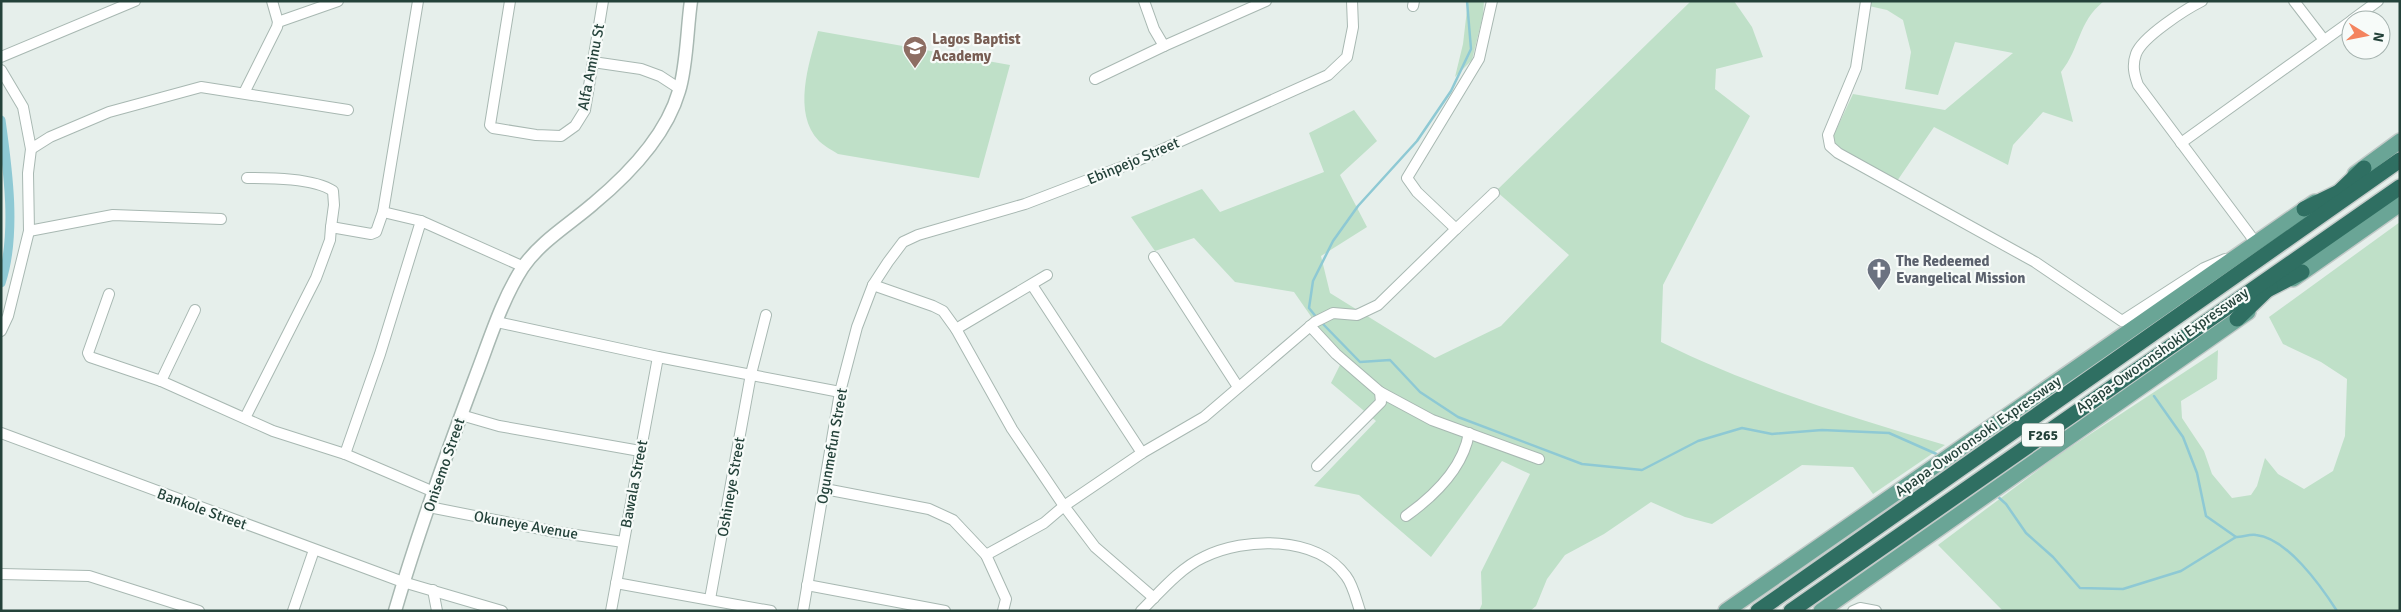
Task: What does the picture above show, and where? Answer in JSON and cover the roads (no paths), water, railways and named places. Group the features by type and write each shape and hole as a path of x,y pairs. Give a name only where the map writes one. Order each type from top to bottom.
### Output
{"highway":[{"name":"Apapa-Oworonshoki Expressway","path":"2218,289 2370,173 2400,160"},
{"path":"2304,209 2339,192 2370,173"},
{"name":"Apapa-Oworonshoki Expressway","path":"2229,306 2300,266 2400,186"},
{"path":"2290,235 2339,192"},
{"path":"2237,319 2266,290 2300,266"},
{"name":"Apapa-Oworonsoki Expressway","path":"1758,611 2218,289"},
{"path":"2229,306 2266,290"},
{"name":"F265","path":"1791,611 2229,306"}],"main road":[{"name":"Apapa-Oworonshoki Expressway","path":"1726,611 2304,209 2370,173 2400,141"},
{"name":"Apapa-Oworonshoki Expressway","path":"1821,611 2237,319 2300,266 2400,204"}],"street":[{"path":"1,58 135,1"},
{"path":"244,93 278,22 272,1"},
{"path":"278,22 338,1"},
{"path":"332,227 371,234 376,232 383,212 418,1"},
{"name":"Alfa Aminu St","path":"510,1 490,121 492,128 536,135 561,136 576,126 584,110 603,1"},
{"name":"Onisemo Street","path":"395,611 403,582 461,415 497,322 524,267 548,240 594,204 640,159 670,114 680,89 691,1"},
{"path":"1144,1 1154,28 1164,46"},
{"path":"1095,79 1266,1"},
{"name":"Ebinpejo Street","path":"873,285 904,242 918,235 1025,204 1132,163 1328,75 1348,57 1353,27 1352,1"},
{"path":"1456,229 1417,192 1407,178 1479,59 1492,1"},
{"path":"1866,1 1856,68 1828,136 1830,146 1838,153 2035,262 2122,322 2204,268 2222,260 2234,259"},
{"path":"2202,1 2189,8 2146,40 2136,52 2134,64 2138,84 2256,243"},
{"path":"2294,1 2324,40"},
{"path":"2366,10 2378,1"},
{"path":"2181,143 2341,28"},
{"path":"593,62 640,69 660,76 680,89"},
{"path":"1,70 23,107 31,149 28,173 30,231 8,316 1,331"},
{"path":"31,149 50,136 124,107 201,87 348,110"},
{"path":"245,418 316,278 330,240 334,199 332,191 326,186 306,182 247,178"},
{"path":"986,555 1044,523 1064,506 1142,453 1204,417 1313,324 1333,313 1357,316 1378,306 1494,193"},
{"path":"383,212 420,222 524,267"},
{"path":"30,231 113,215 221,219"},
{"path":"345,454 380,354 420,222"},
{"path":"1154,258 1238,387"},
{"path":"956,328 1047,275"},
{"path":"873,285 943,311 956,328 1012,429 1064,506 1095,546 1154,598"},
{"name":"Ogunmefun Street","path":"803,611 840,392 857,327 873,285"},
{"path":"1032,285 1142,453"},
{"path":"109,294 88,355 100,361 162,381 273,431 345,454 434,492"},
{"path":"162,381 195,310"},
{"name":"Oshineye Street","path":"710,599 751,374 766,314"},
{"path":"497,322 658,357 840,392"},
{"path":"1313,324 1336,354 1380,392 1432,420 1539,459"},
{"name":"Bawala Street","path":"611,611 658,357"},
{"path":"1317,466 1381,402 1380,392"},
{"path":"461,415 499,426 640,451"},
{"name":"Bankole Street","path":"1,433 403,582 502,611"},
{"path":"1406,516 1432,497 1454,470 1467,444 1469,433"},
{"path":"825,489 941,514 953,520 986,555 1006,600 1003,611"},
{"name":"Okuneye Avenue","path":"429,507 556,532 623,542"},
{"path":"1141,611 1187,567 1205,556 1243,546 1290,545 1312,551 1337,566 1347,577 1360,611"},
{"path":"293,611 314,550"},
{"path":"1,574 89,576 195,610"},
{"path":"616,583 770,611"},
{"path":"808,585 945,611"},
{"path":"433,590 437,611"},
{"path":"1853,611 1860,608 1876,611"}],"waterway":[{"path":"1317,318 1309,308 1313,281 1333,241 1358,206 1417,141 1451,91 1471,49 1467,1"},
{"path":"1,120 10,202 9,244 1,283"},
{"path":"1321,322 1360,362 1390,360 1420,392 1458,417 1582,464 1642,470 1698,441 1742,428 1772,434 1822,430 1889,433 1941,456"},
{"path":"2154,396 2183,437 2197,473 2206,516 2236,537 2256,535 2268,538 2279,545 2291,554 2313,577 2337,611"},
{"path":"1996,495 2006,504 2026,533 2053,557 2080,588 2123,589 2181,571 2236,537"}],"place":[{"name":"Lagos Baptist Academy","path":"915,69"},
{"name":"The Redeemed Evangelical Mission","path":"1879,291"}]}
